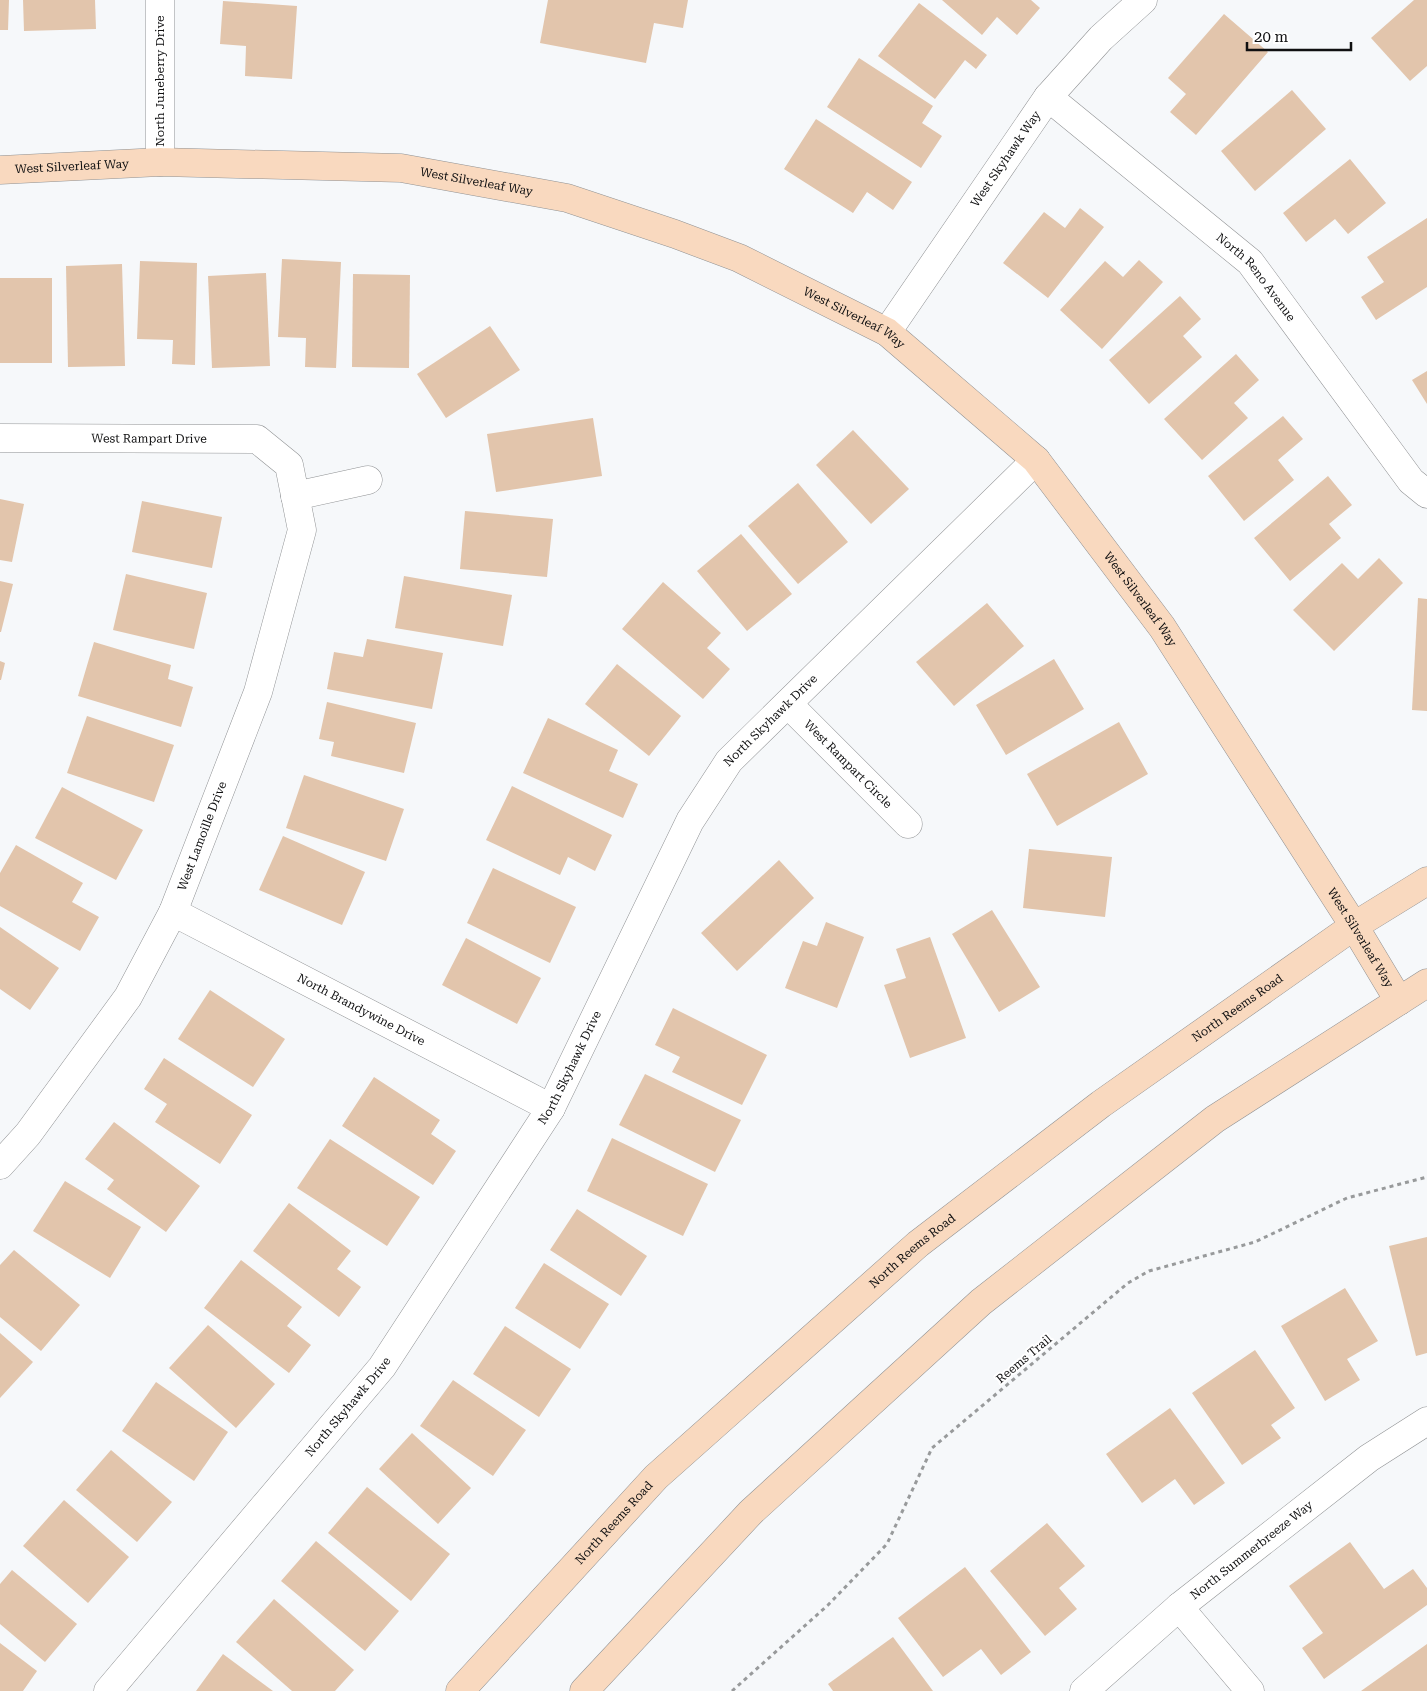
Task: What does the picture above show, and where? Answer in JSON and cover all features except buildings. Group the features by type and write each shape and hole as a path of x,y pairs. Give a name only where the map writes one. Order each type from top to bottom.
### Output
{"main road":[{"name":"West Silverleaf Way","path":"0,170 160,162 401,168 566,198 675,234 739,258 887,332 1036,460 1162,627 1354,926 1399,1001"},
{"name":"North Reems Road","path":"460,1691 656,1477 918,1244 1101,1104 1354,926 1427,881"},
{"path":"584,1691 750,1512 981,1302 1215,1119 1427,982"}],"street":[{"name":"North Juneberry Drive","path":"160,0 160,162"},
{"name":"West Skyhawk Way","path":"887,332 1048,96 1101,38 1143,0"},
{"name":"North Reno Avenue","path":"1048,96 1250,262 1411,481 1427,494"},
{"name":"West Rampart Drive","path":"0,438 256,439 289,465"},
{"name":"North Skyhawk Drive","path":"108,1691 382,1367 551,1108 690,820 729,761 1036,460"},
{"name":"West Lamoille Drive","path":"0,1165 28,1134 128,997 173,912 258,692 302,530 289,465"},
{"path":"295,496 368,480"},
{"name":"West Rampart Circle","path":"788,704 908,824"},
{"name":"North Brandywine Drive","path":"173,912 551,1108"},
{"name":"North Summerbreeze Way","path":"1084,1691 1179,1607 1369,1458 1427,1421"},
{"path":"1179,1607 1250,1691"}],"path":[{"name":"Reems Trail","path":"732,1691 828,1605 887,1544 932,1448 1128,1283 1149,1271 1255,1242 1347,1198 1427,1177"}]}
